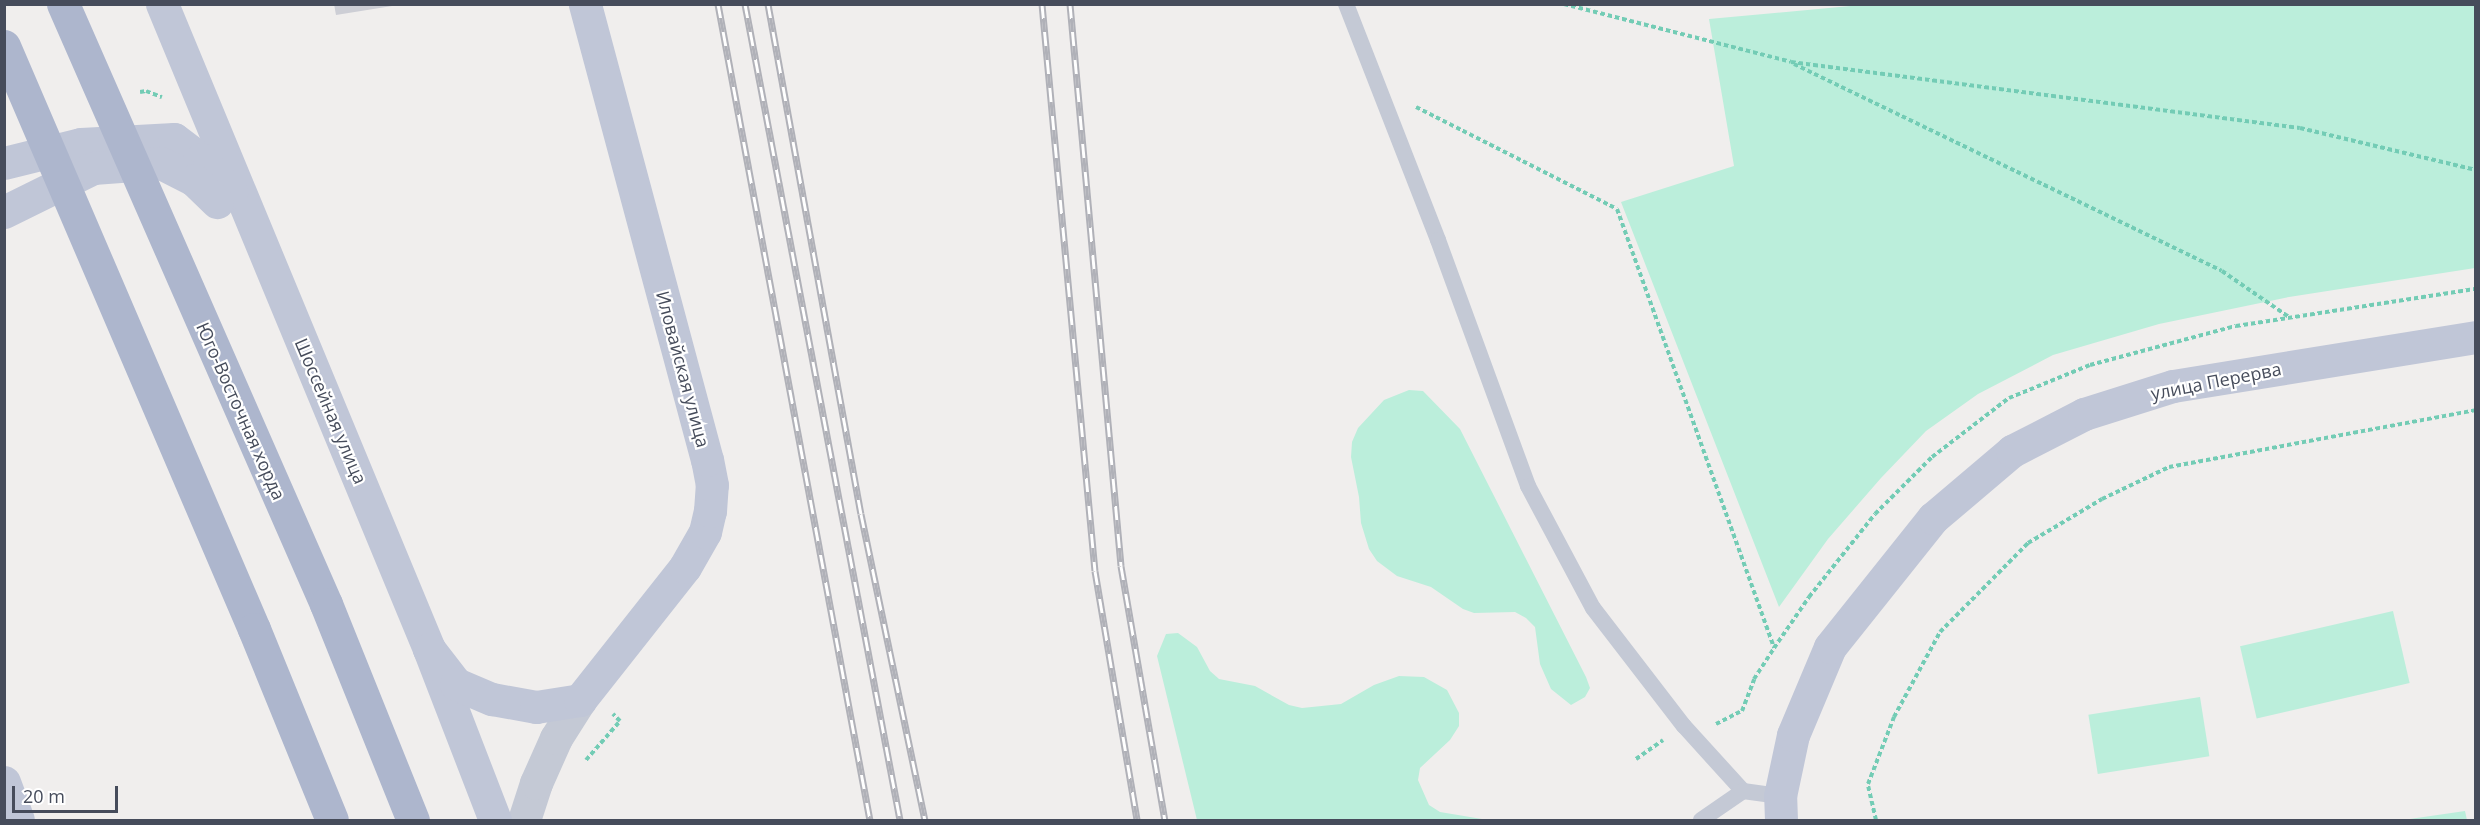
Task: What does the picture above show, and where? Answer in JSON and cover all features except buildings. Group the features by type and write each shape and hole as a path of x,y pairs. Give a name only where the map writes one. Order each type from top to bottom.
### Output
{"main road":[{"name":"Юго-Восточная хорда","path":"63,4 326,604 413,820"},
{"name":"Шоссейная улица","path":"162,4 429,649 495,820"},
{"name":"Иловайская улица","path":"580,700 694,554 705,532 712,485 585,4"},
{"path":"4,46 249,618 332,820"},
{"path":"4,163 81,144 174,139 201,159 225,184 245,212 260,242"},
{"path":"4,212 93,168 161,163 194,180 260,242"},
{"name":"улица Перерва","path":"1781,808 1793,735 1830,647 1933,518 2012,451 2084,414 2172,387 2475,337"},
{"path":"429,649 456,684 492,699 536,707 580,700"},
{"path":"4,782 18,820"}],"street":[{"name":"Иловайская улица","path":"524,820 536,783 556,738 580,700"}],"lane":[{"path":"1346,4 1528,486 1593,608 1684,726 1743,791 1781,808"},
{"path":"1701,820 1743,791"}],"path":[{"path":"1564,4 1791,62 2300,128 2475,170"},
{"path":"1791,62 2222,271 2290,317"},
{"path":"1380,89 1617,209 1774,648"},
{"path":"1876,820 1869,784 1894,717 1940,632 2028,543 2102,499 2169,467 2475,410"}],"green space":[{"path":"1861,5 2475,5 2475,268 2289,297 2159,324 2053,355 1978,394 1926,431 1828,539 1779,607 1621,202 1734,166 1709,19"},
{"path":"1409,390 1423,391 1460,429 1586,677 1590,688 1585,697 1571,705 1551,689 1540,664 1535,627 1526,618 1515,612 1474,613 1463,609 1431,587 1397,576 1377,561 1369,549 1361,523 1359,497 1351,457 1352,442 1358,428 1384,400"},
{"path":"2393,611 2410,683 2257,718 2240,646"},
{"path":"1178,633 1197,647 1210,671 1219,679 1255,686 1289,705 1302,708 1341,704 1374,685 1399,676 1424,677 1447,690 1459,713 1459,726 1450,740 1420,768 1418,780 1429,805 1440,812 1488,820 1197,820 1157,656 1166,634"},
{"path":"2200,697 2209,756 2098,774 2088,715"},
{"path":"2465,811 2467,820 2403,820"}],"railway":[{"path":"718,4 870,820"},
{"path":"745,4 900,820"},
{"path":"768,4 861,514 925,820"},
{"path":"1042,4 1095,571 1137,820"},
{"path":"1070,4 1121,566 1165,820"}]}
